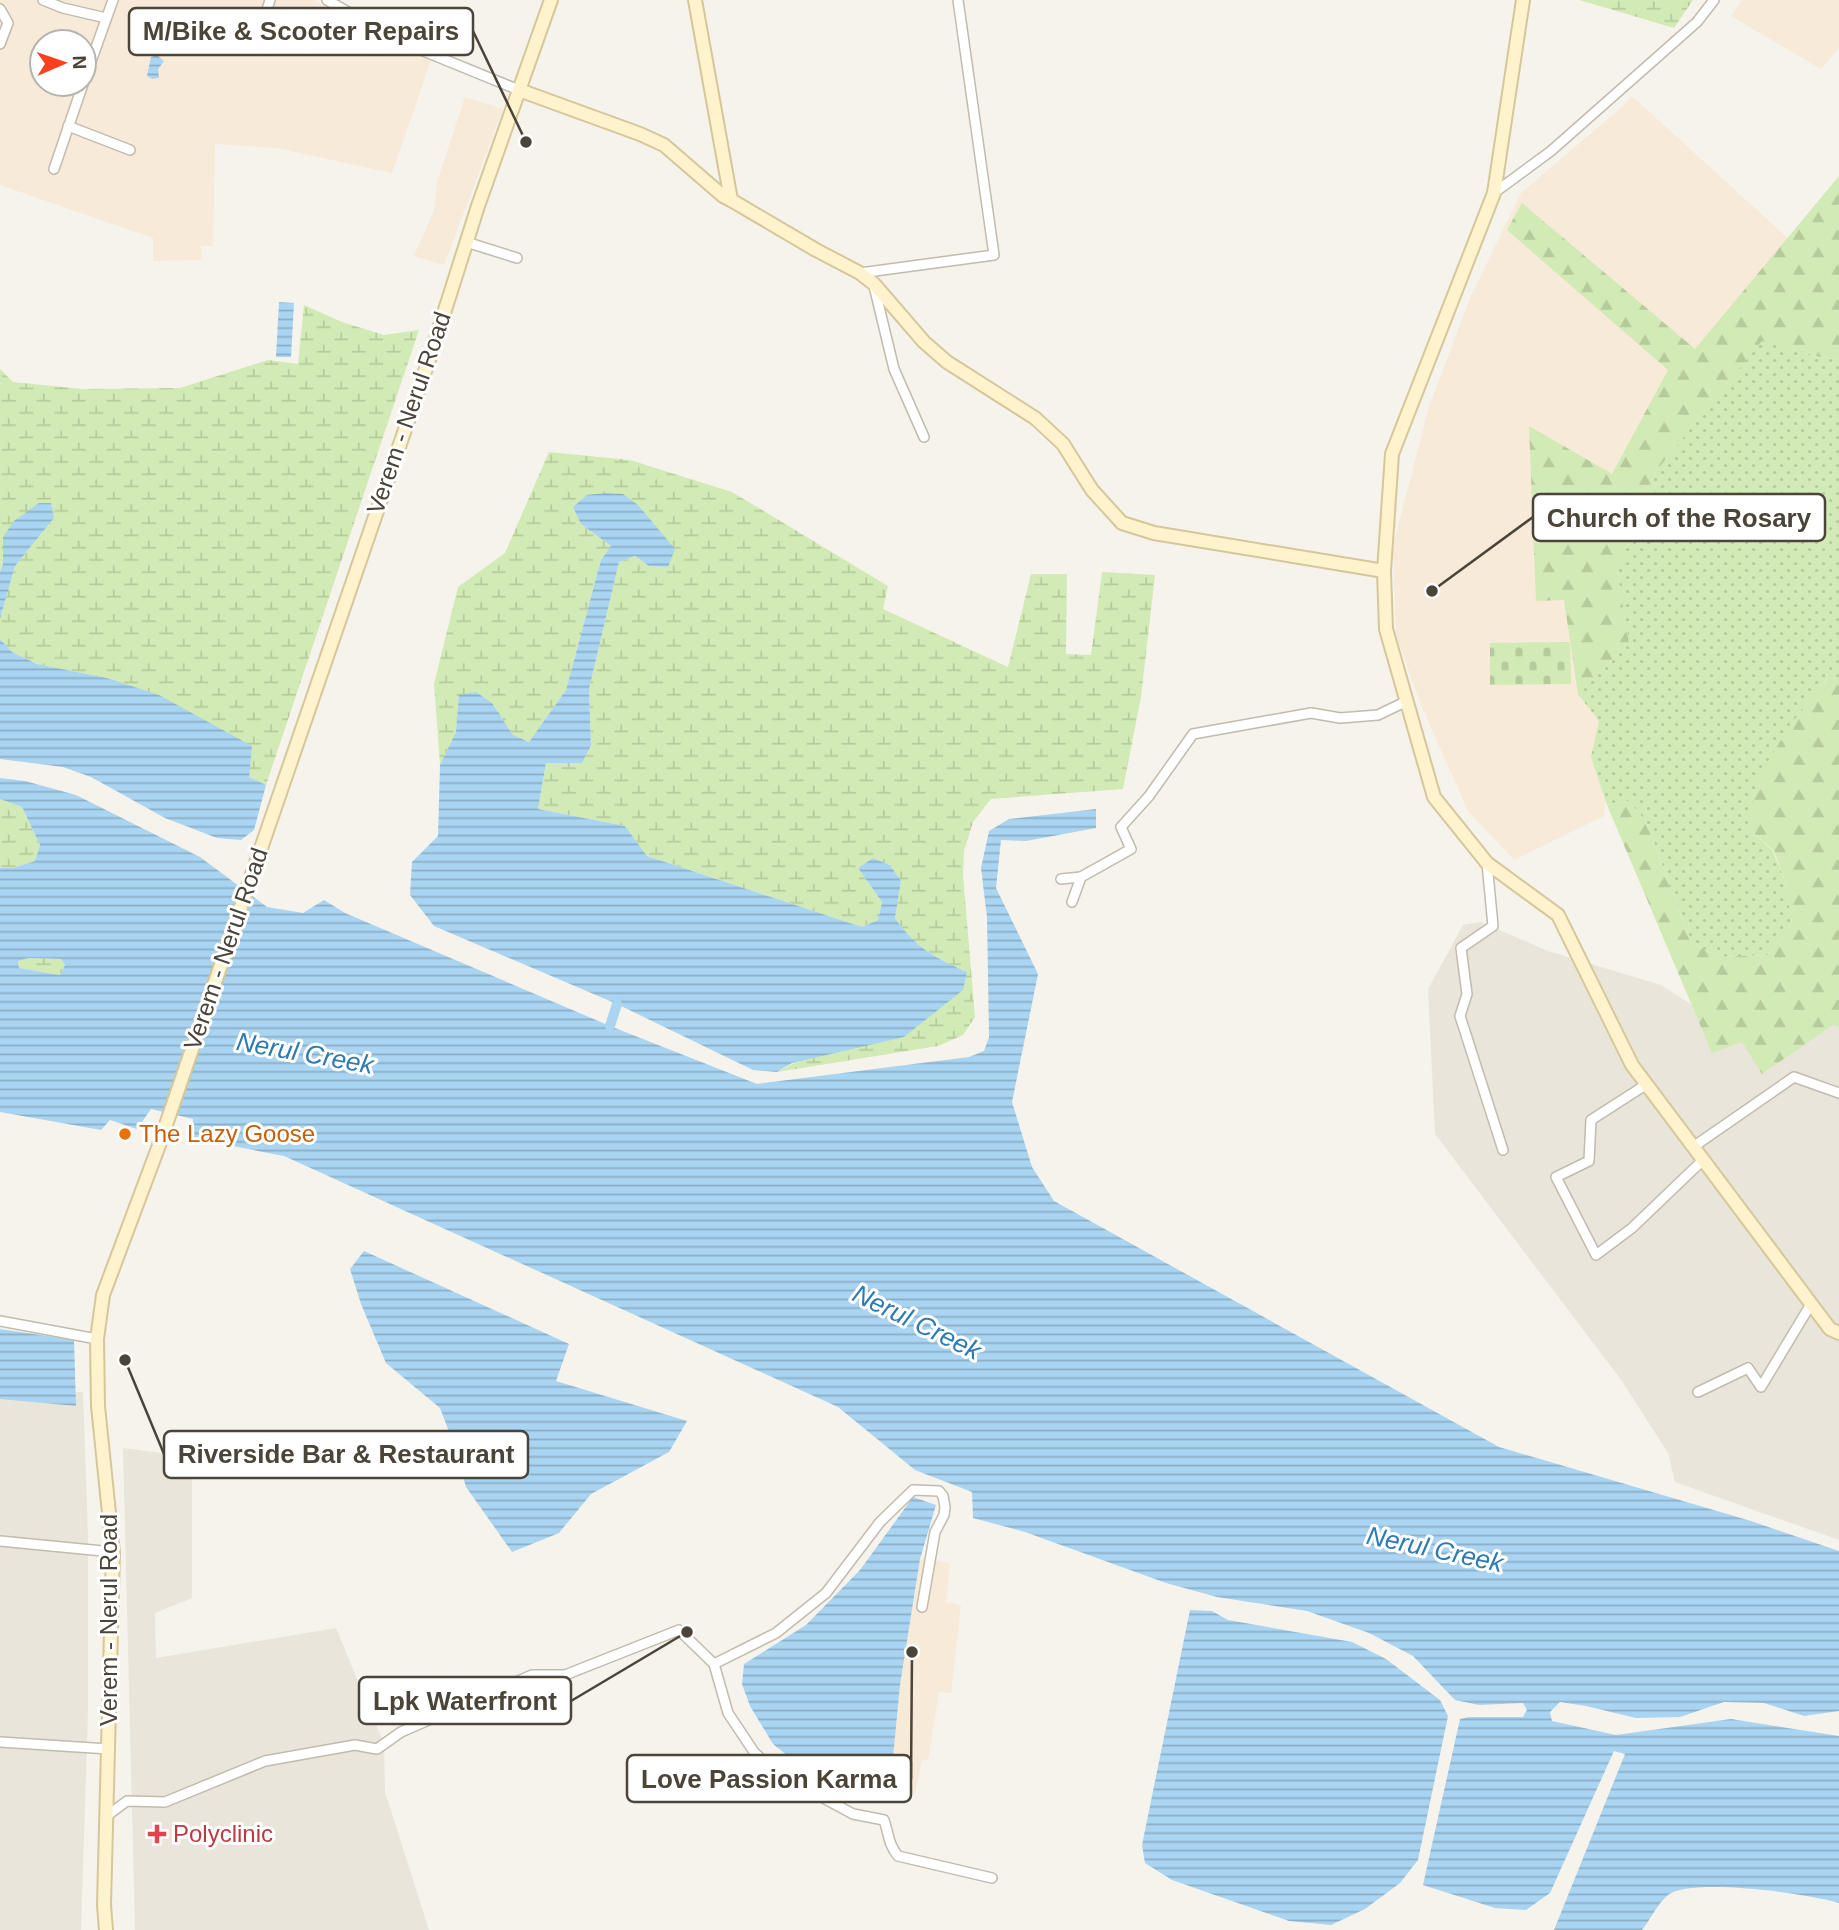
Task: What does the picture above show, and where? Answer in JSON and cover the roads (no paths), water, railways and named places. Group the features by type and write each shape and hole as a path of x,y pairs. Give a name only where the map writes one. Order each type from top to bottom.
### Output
{"main road":[{"name":"Verem - Nerul Road","path":"106,1930 104,1905 113,1552 98,1406 97,1339 103,1295 158,1148 551,0"},
{"path":"695,0 732,200"},
{"path":"1524,0 1494,193 1392,454 1384,571 1387,629 1434,797 1487,863 1558,915 1632,1065 1829,1329 1839,1333"},
{"path":"519,90 664,145 723,196 860,273 874,284 924,342 947,362 1035,418 1063,444 1092,490 1122,523 1154,533 1384,571"}],"street":[{"path":"43,0 62,8 106,18"},
{"path":"98,41 113,0"},
{"path":"257,42 270,0"},
{"path":"327,0 399,41 519,90"},
{"path":"860,273 994,256 958,0"},
{"path":"1494,193 1551,151 1697,22 1714,0"},
{"path":"0,9 8,23 0,44"},
{"path":"54,169 78,98"},
{"path":"68,126 130,150"},
{"path":"466,242 517,258"},
{"path":"874,284 894,369 924,437"},
{"path":"1061,879 1081,877 1131,849 1121,827 1149,796 1193,734 1311,713 1340,719 1378,715 1407,701"},
{"path":"1487,863 1493,926 1461,948 1467,994 1460,1016 1503,1150"},
{"path":"1072,902 1081,877"},
{"path":"1693,1147 1794,1077 1839,1093"},
{"path":"1647,1084 1591,1120 1588,1161 1556,1177 1596,1255 1632,1228 1703,1160"},
{"path":"1698,1392 1748,1368 1762,1387 1811,1304"},
{"path":"0,1321 97,1339"},
{"path":"714,1664 776,1633 826,1593 880,1522 904,1497 918,1489 939,1491 946,1507 935,1532 922,1607"},
{"path":"0,1541 113,1552"},
{"path":"108,1815 127,1801 165,1802 265,1761 355,1745 377,1749 401,1732 532,1675 565,1675 679,1630 714,1664 729,1713 754,1752 775,1772 852,1814 884,1820 889,1845 898,1856 992,1878"},
{"path":"0,1742 108,1749"}],"water":[{"path":"157,55 164,61 158,69 159,78 152,79 147,76 151,57"},
{"path":"279,302 294,303 291,357 276,357"},
{"path":"623,494 638,505 675,549 668,567 649,566 635,556 619,562 589,689 591,746 582,763 546,763 538,809 625,826 647,856 862,927 878,920 882,902 858,868 873,858 890,865 901,881 895,918 926,951 967,972 963,990 904,1037 792,1063 777,1072 753,1070 617,1004 434,926 410,895 412,862 438,836 440,765 456,732 459,695 476,692 492,703 513,735 529,742 566,690 601,560 611,546 581,524 573,507 587,495"},
{"path":"39,503 51,503 54,518 15,566 0,619 3,537 14,521"},
{"path":"0,639 12,652 37,664 107,678 159,695 252,746 249,777 266,785 254,830 241,840 217,838 165,818 91,777 63,767 0,759"},
{"name":"Nerul Creek","path":"0,778 25,781 76,795 200,857 267,907 303,913 324,900 345,913 610,1026 757,1084 969,1057 984,1051 989,1037 987,917 981,868 989,831 1009,819 1096,809 1096,828 1026,841 1001,840 996,888 1038,974 1012,1102 1032,1167 1054,1201 1499,1447 1751,1521 1839,1551 1839,1711 1804,1716 1764,1703 1724,1702 1680,1717 1636,1718 1560,1702 1550,1712 1552,1721 1616,1735 1731,1719 1839,1736 1839,1903 1779,1892 1700,1887 1668,1895 1642,1930 1554,1930 1625,1754 1614,1751 1550,1893 1526,1910 1495,1908 1423,1885 1460,1719 1523,1717 1527,1710 1523,1703 1479,1705 1455,1700 1413,1656 1369,1633 1307,1611 1217,1597 1166,1583 1025,1532 973,1518 972,1492 915,1470 838,1407 284,1156 192,1138 193,1119 151,1109 137,1129 110,1120 101,1130 0,1112 0,868 12,868 35,861 40,845 22,807 0,799","holes":["29,958 61,959 65,965 60,975 19,968 18,961"]},
{"path":"364,1251 569,1344 556,1381 687,1421 669,1452 591,1494 559,1533 512,1552 466,1487 440,1408 386,1363 361,1304 350,1269"},
{"path":"0,1329 74,1340 76,1406 0,1399"},
{"path":"913,1497 936,1505 920,1559 900,1685 889,1799 810,1774 773,1744 750,1706 742,1684 744,1664 806,1625 860,1570"},
{"path":"1190,1610 1212,1611 1228,1620 1352,1642 1386,1659 1440,1700 1448,1716 1418,1860 1400,1883 1365,1909 1331,1925 1289,1921 1172,1880 1145,1863 1142,1845"}],"waterway":[{"path":"610,1026 617,1004"}],"place":[{"name":"M/Bike & Scooter Repairs","path":"526,142"},
{"name":"Church of the Rosary","path":"1432,591"},
{"name":"The Lazy Goose","path":"125,1134"},
{"name":"Riverside Bar & Restaurant","path":"125,1360"},
{"name":"Lpk Waterfront","path":"687,1632"},
{"name":"Love Passion Karma","path":"912,1652"},
{"name":"Polyclinic","path":"157,1834"}]}
